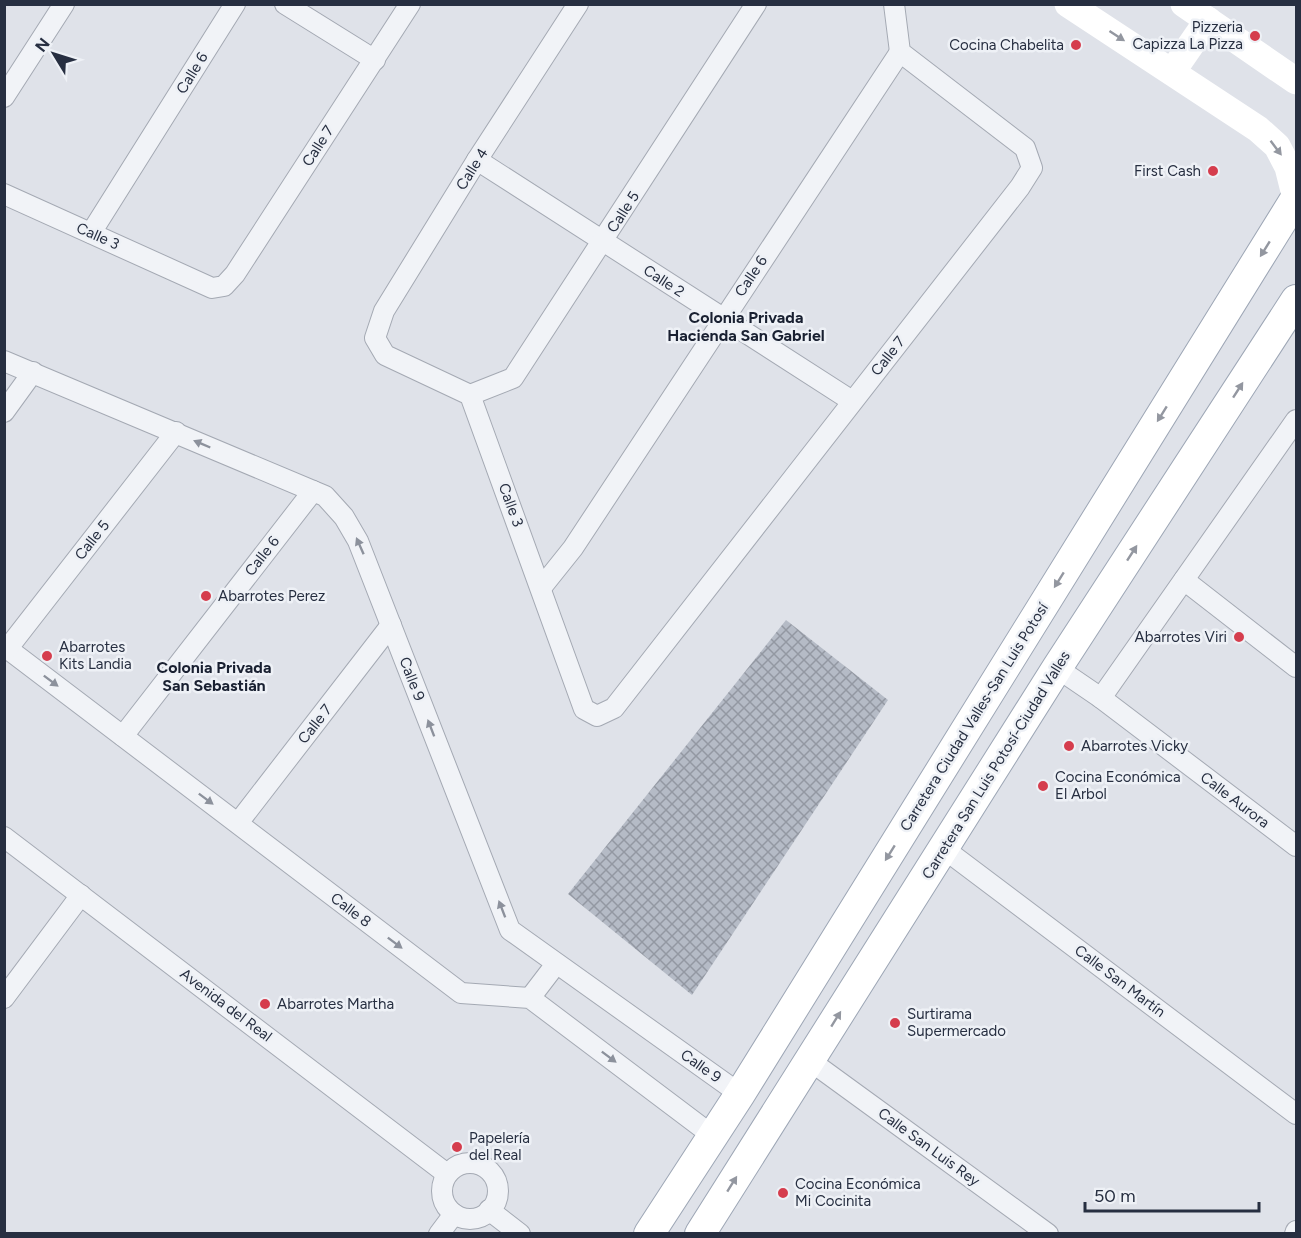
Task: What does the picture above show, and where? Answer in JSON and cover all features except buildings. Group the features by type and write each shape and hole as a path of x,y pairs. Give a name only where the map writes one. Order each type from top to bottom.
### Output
{"main road":[{"name":"Carretera Ciudad Valles-San Luis Potosí","path":"649,1233 741,1094 1296,199"},
{"name":"Carretera San Luis Potosí-Ciudad Valles","path":"700,1233 1057,668 1296,300"}],"street":[{"path":"4,97 64,4"},
{"name":"Calle 6","path":"91,233 235,4"},
{"path":"285,4 375,60"},
{"name":"Calle 7","path":"224,286 235,274 410,4"},
{"name":"Calle 4","path":"470,395 384,355 375,338 384,311 477,160 578,4"},
{"name":"Calle 5","path":"470,395 513,378 756,4"},
{"path":"894,4 900,52"},
{"path":"1068,4 1258,129 1277,146 1288,167 1296,199"},
{"path":"1184,4 1296,81"},
{"path":"1172,72 1208,20"},
{"name":"Calle 6","path":"541,588 573,548 900,52"},
{"name":"Calle 7","path":"597,716 614,708 1020,187 1032,168 1025,148 900,52"},
{"name":"Calle 2","path":"477,160 852,402"},
{"name":"Calle 3","path":"4,194 213,288 224,286"},
{"name":"Calle 9","path":"4,361 325,496 344,517 358,541 510,930 741,1094"},
{"path":"4,412 33,372"},
{"name":"Calle 3","path":"470,395 584,709 597,716"},
{"path":"1101,698 1296,420"},
{"name":"Calle 5","path":"6,647 176,432"},
{"name":"Calle 6","path":"123,736 313,491"},
{"path":"1184,580 1296,667"},
{"name":"Calle 7","path":"238,824 391,625"},
{"name":"Calle 8","path":"6,647 461,993 530,998"},
{"name":"Calle Aurora","path":"1057,668 1101,698 1296,846"},
{"name":"Avenida del Real","path":"4,837 447,1174"},
{"name":"Calle San Martín","path":"944,848 1296,1114"},
{"path":"4,998 81,896"},
{"path":"556,964 530,998 713,1136"},
{"name":"Calle San Luis Rey","path":"810,1060 1048,1233"},
{"path":"464,1163 484,1166 492,1173 498,1192 489,1210 477,1218 454,1214 448,1208 442,1192 447,1174 464,1163"},
{"path":"489,1210 520,1233"},
{"path":"440,1233 454,1214"}],"place":[{"name":"Pizzeria Capizza La Pizza","path":"1255,36"},
{"name":"Cocina Chabelita","path":"1076,45"},
{"name":"First Cash","path":"1213,171"},
{"name":"Abarrotes Perez","path":"206,596"},
{"name":"Abarrotes Viri","path":"1239,637"},
{"name":"Abarrotes Kits Landia","path":"47,656"},
{"name":"Abarrotes Vicky","path":"1069,746"},
{"name":"Cocina Económica El Arbol","path":"1043,786"},
{"name":"Abarrotes Martha","path":"265,1004"},
{"name":"Surtirama Supermercado","path":"895,1023"},
{"name":"Papelería del Real","path":"457,1147"},
{"name":"Cocina Económica Mi Cocinita","path":"783,1193"}],"district":[{"name":"Colonia Privada Hacienda San Gabriel","path":"746,326"},
{"name":"Colonia Privada San Sebastián","path":"214,676"}]}
